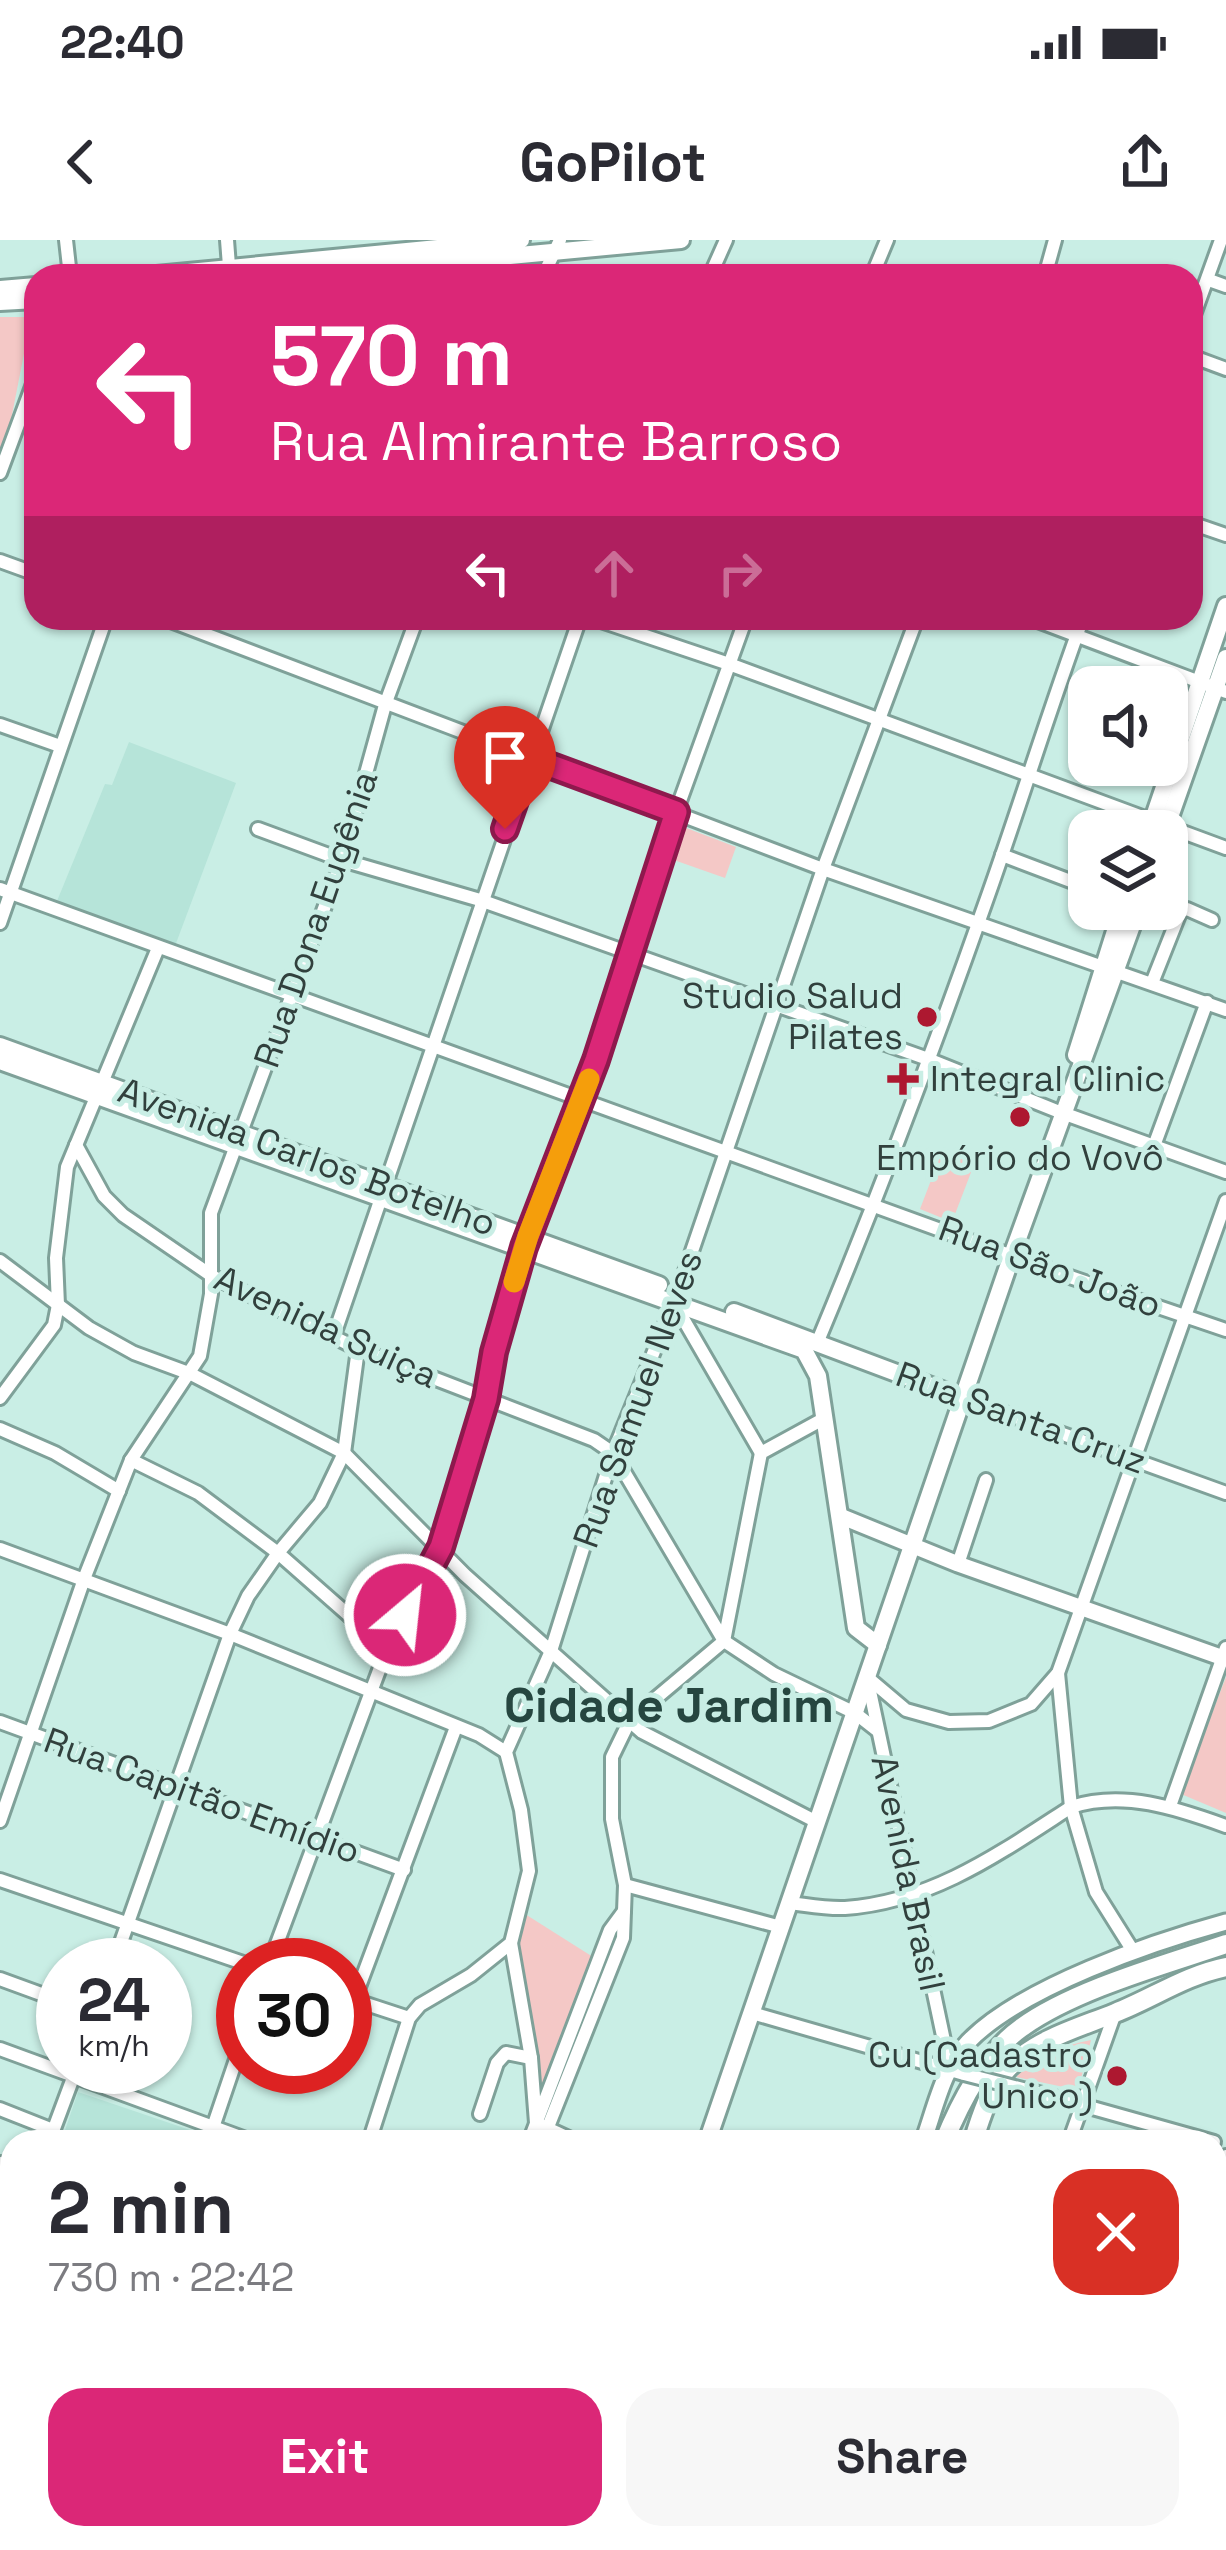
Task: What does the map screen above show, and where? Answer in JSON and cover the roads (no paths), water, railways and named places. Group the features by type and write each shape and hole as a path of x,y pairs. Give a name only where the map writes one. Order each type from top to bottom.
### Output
{"main road":[{"path":"246,264 396,245 521,240"},
{"path":"399,264 557,246 681,240"},
{"path":"1214,688 1226,606"},
{"path":"1165,810 1226,658"},
{"path":"1111,969 1118,930"},
{"path":"711,2130 1111,969 1129,930"},
{"name":"Avenida Carlos Botelho","path":"0,1046 101,1090"},
{"name":"Avenida Carlos Botelho","path":"0,1061 101,1090 240,1139 792,1344"},
{"name":"Avenida Carlos Botelho","path":"675,1297 824,1344"},
{"path":"792,1344 824,1344 814,1364"},
{"path":"792,1344 814,1364 856,1628 878,1646"},
{"name":"Rua Santa Cruz","path":"824,1344 963,1398"},
{"path":"950,2130 969,2092 1020,2028 1117,1982 1226,1945"},
{"path":"978,2130 1005,2070 1056,2036 1200,1972 1226,1967"},
{"path":"135,2550 158,2550"}],"street":[{"path":"1203,294 1221,240"},
{"path":"1209,280 1226,286"},
{"path":"0,473 24,427"},
{"path":"0,923 5,891 102,630"},
{"path":"194,630 823,869 1226,1010"},
{"name":"Rua Dona Eugênia","path":"0,1821 131,1460 191,1374 206,1339 212,1276 209,1224 342,860 385,705 413,630"},
{"path":"334,1335 576,630"},
{"path":"628,630 1111,810"},
{"path":"279,1938 387,1649 441,1547 486,1399 494,1352 526,1242 581,1099 742,630"},
{"name":"Rua Samuel Neves","path":"506,1753 551,1651 613,1454 728,1151 875,721 912,630"},
{"path":"1059,630 1214,688"},
{"path":"824,1344 1079,630"},
{"path":"0,725 60,746"},
{"path":"258,829 480,901 928,1059 1226,1172"},
{"path":"1188,837 1226,848"},
{"path":"1002,855 1068,880"},
{"name":"Rua São João","path":"5,891 1226,1330"},
{"path":"1152,983 1181,910 1212,920"},
{"path":"0,1397 54,1325 60,1207 67,1167 158,947"},
{"path":"1154,1146 1207,1002"},
{"name":"Avenida Suiça","path":"76,1145 104,1196 123,1215 212,1276 358,1349 594,1439 613,1454"},
{"path":"867,1677 906,1710 949,1722 989,1721 1031,1704 1058,1673 1226,1201"},
{"path":"0,1261 89,1328 134,1353 191,1374 344,1454 477,1587 630,1720 675,1750 817,1822"},
{"path":"541,2130 572,2043 622,1938 626,1885 612,1819 612,1757 630,1720 724,1641 761,1453 675,1297"},
{"path":"122,1938 230,1634 248,1596 320,1503 344,1454 358,1349"},
{"name":"Rua Santa Cruz","path":"963,1398 1226,1493"},
{"path":"761,1453 826,1418"},
{"path":"0,1429 55,1453 119,1490"},
{"path":"613,1454 724,1641 774,1674 855,1713 878,1731"},
{"path":"131,1460 198,1493 278,1553 387,1649"},
{"path":"958,1564 986,1480"},
{"path":"840,1516 958,1564 1225,1655 1171,1806"},
{"path":"0,1549 230,1634 479,1736 506,1753 521,1810 529,1870 511,1942 541,2130"},
{"path":"1058,1673 1071,1807 1096,1892 1133,1951"},
{"name":"Avenida Brasil","path":"867,1677 913,1896 957,2072"},
{"name":"Rua Capitão Emídio","path":"0,1722 404,1870"},
{"path":"372,1945 456,1727"},
{"path":"790,1903 842,1909 913,1896 973,1870 1071,1807 1088,1802 1171,1806 1226,1826"},
{"path":"0,1880 216,1953"},
{"path":"626,1885 782,1927"},
{"path":"928,2130 968,2042 992,2023 1036,1996 1133,1951 1226,1922"},
{"path":"373,2130 410,2018 420,2005 471,1975 511,1942"},
{"path":"1200,1972 1226,1979"},
{"path":"0,1979 36,1992"},
{"path":"372,2006 410,2018"},
{"path":"752,2013 1175,2130"},
{"path":"1073,2130 1115,2013"},
{"path":"0,2049 36,2060"},
{"path":"480,2114 497,2063 506,2053 531,2058"},
{"path":"53,2130 67,2094"},
{"path":"122,2094 199,2130"},
{"path":"212,2130 224,2094"},
{"path":"0,2109 40,2130"}],"place":[{"name":"Studio Salud Pilates","path":"927,1017"},
{"name":"Integral Clinic","path":"903,1079"},
{"name":"Empório do Vovô","path":"1020,1117"},
{"name":"Cu (Cadastro Unico)","path":"1117,2076"}],"district":[{"name":"Cidade Jardim","path":"669,1705"}]}
